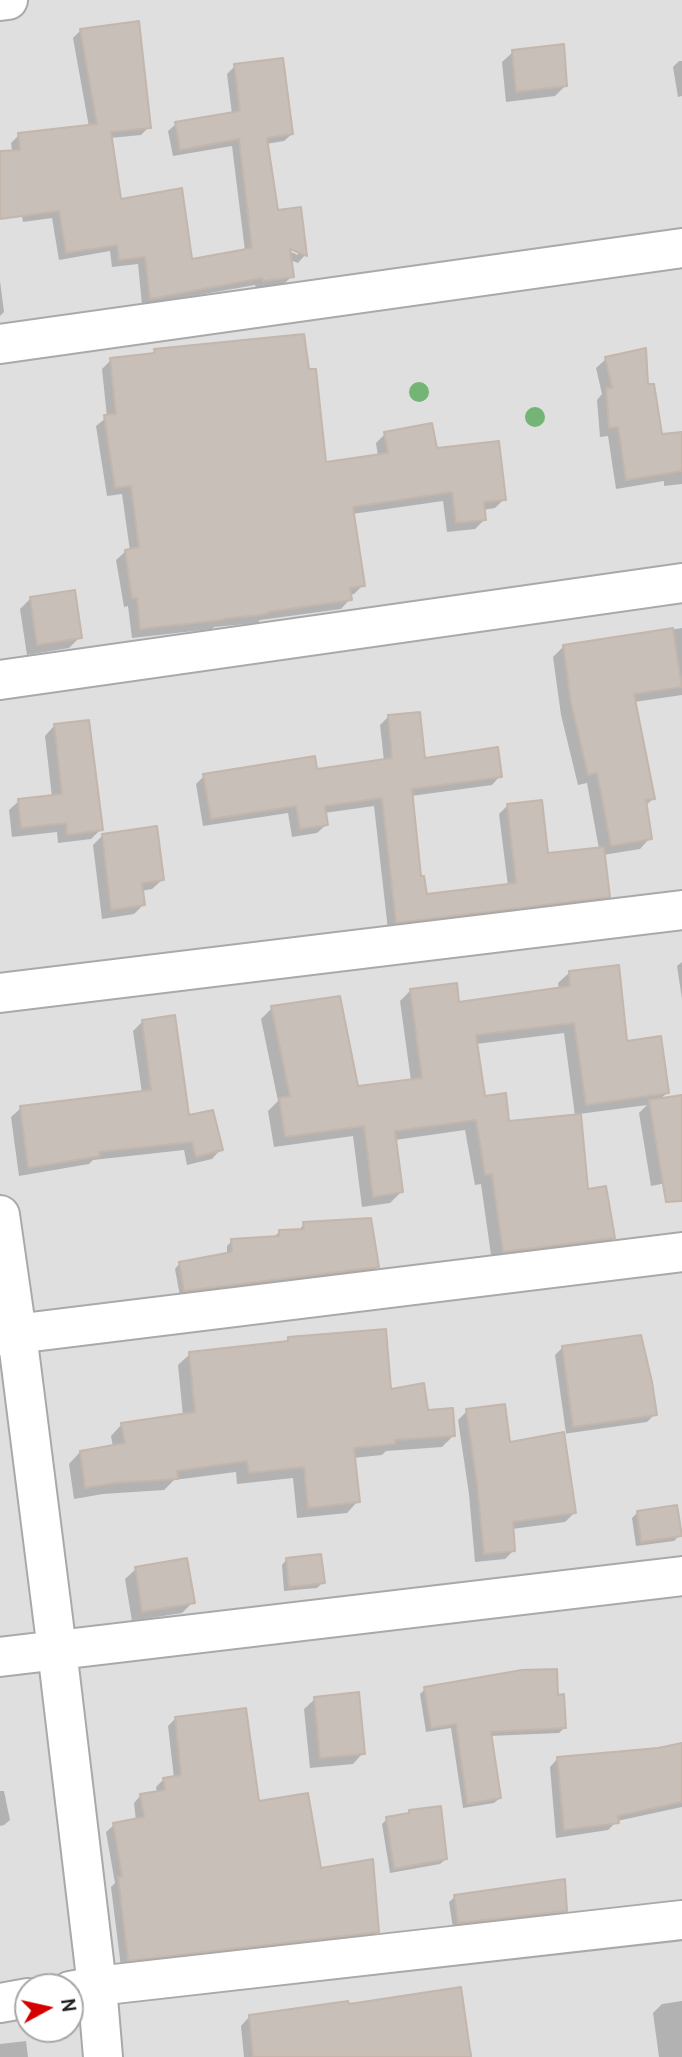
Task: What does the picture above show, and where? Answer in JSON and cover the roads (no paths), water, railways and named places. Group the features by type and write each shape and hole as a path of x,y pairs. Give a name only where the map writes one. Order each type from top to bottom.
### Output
{"street":[{"path":"0,1 8,0"},
{"path":"0,344 682,248"},
{"path":"0,680 682,583"},
{"path":"0,993 682,910"},
{"path":"0,1215 9,1335 57,1650 82,1973"},
{"path":"9,1335 682,1252"},
{"path":"0,1657 682,1577"},
{"path":"84,1988 682,1920"},
{"path":"84,1991 103,2057"}]}
